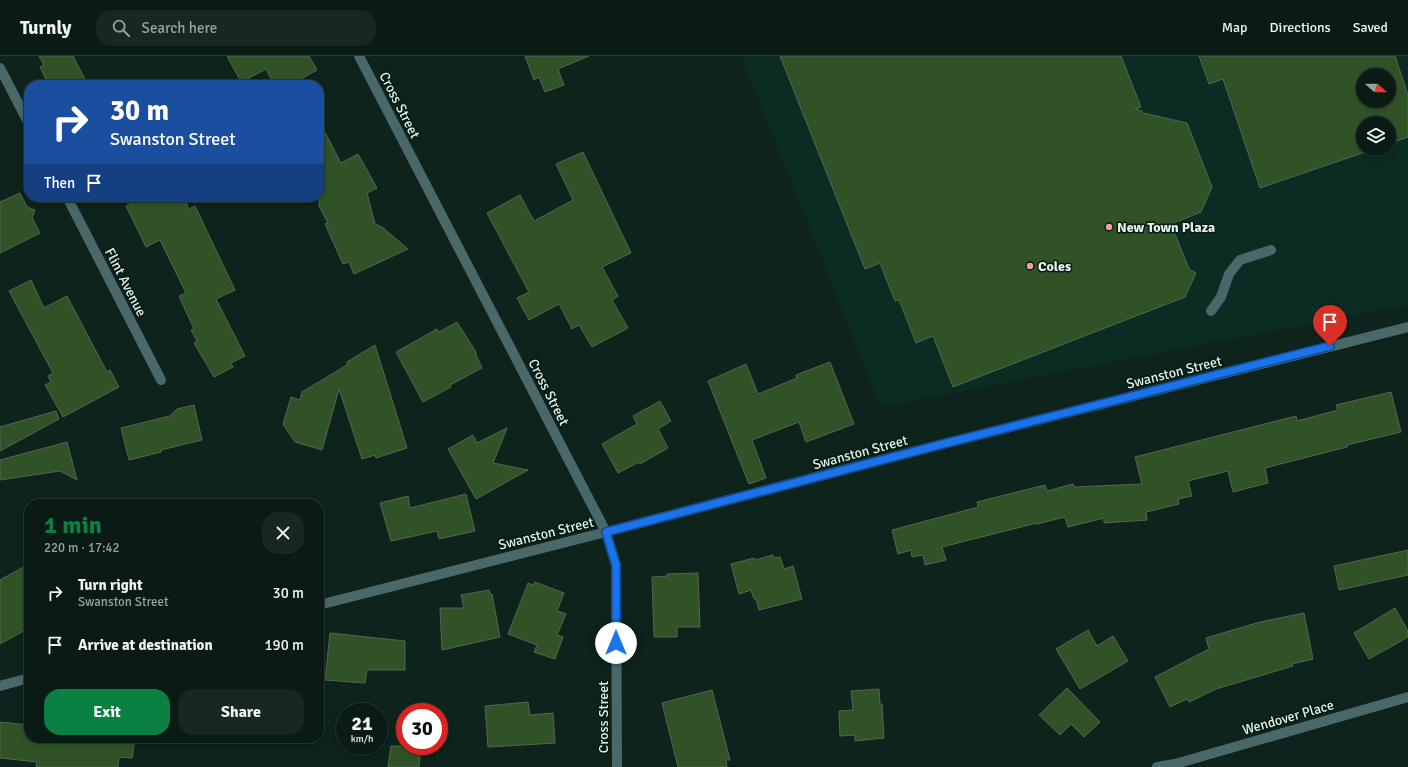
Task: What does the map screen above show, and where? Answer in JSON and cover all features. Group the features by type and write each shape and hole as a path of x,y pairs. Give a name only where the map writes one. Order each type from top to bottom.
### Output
{"street":[{"name":"Cross Street","path":"359,56 606,532 616,565 617,767"},
{"path":"0,68 24,114"},
{"name":"Flint Avenue","path":"70,202 161,380"},
{"path":"1211,312 1221,297 1230,274 1240,260 1271,250"},
{"name":"Swanston Street","path":"324,604 951,442 1408,327"},
{"path":"0,686 24,679"},
{"name":"Wendover Place","path":"1157,767 1175,765 1408,698"}],"shaded area":[{"name":"New Town Plaza","path":"741,56 1408,56 1408,305 881,407"}],"building":[{"path":"39,56 73,56 85,80 46,80 40,67 44,65"},
{"path":"227,56 309,56 317,70 299,80 272,80 266,69 245,80 240,80"},
{"path":"525,56 589,56 558,69 564,85 545,92 539,77 534,80"},
{"path":"780,56 1121,56 1141,107 1135,109 1142,111 1143,113 1187,123 1212,187 1201,212 1171,224 1189,269 1196,273 1185,297 953,387 933,336 916,343 899,300 895,301 880,263 865,269"},
{"path":"1199,56 1395,56 1408,95 1408,137 1396,141 1396,116 1356,116 1356,155 1260,188 1223,79 1209,84"},
{"path":"324,131 341,163 358,154 377,188 367,193 375,224 382,227 408,249 354,274 349,262 343,264 325,224 328,223 319,206 319,202 324,202"},
{"path":"583,152 631,253 602,267 618,296 612,300 628,328 592,347 579,325 572,329 559,304 529,320 517,298 529,292 487,213 520,195 534,221 573,200 556,164"},
{"path":"20,193 27,207 35,210 32,218 40,233 0,253 0,202"},
{"path":"134,202 186,202 189,209 195,206 235,290 216,299 245,356 231,363 233,367 214,377 194,343 197,341 191,330 194,329 179,296 186,293 160,240 146,247 126,206"},
{"path":"31,280 44,308 67,296 107,372 110,370 119,387 63,417 45,385 51,382 48,376 53,373 9,291"},
{"path":"457,322 476,352 482,368 450,385 451,387 423,402 396,352 437,329 439,332"},
{"path":"375,345 407,448 376,458 375,455 362,459 339,389 322,450 295,442 283,424 291,397 300,400 302,392 347,365 347,362"},
{"path":"830,362 854,424 806,442 799,422 752,440 766,478 749,484 708,381 746,364 758,394 797,378 796,375"},
{"path":"1391,392 1401,432 1347,445 1347,447 1265,468 1268,483 1233,492 1228,471 1188,481 1192,496 1178,499 1179,504 1146,512 1147,520 1104,523 1104,518 1068,527 1065,517 942,547 946,560 925,565 923,555 912,557 911,550 898,554 892,530 978,507 977,502 1045,485 1047,491 1073,484 1074,487 1142,484 1135,457 1296,416 1297,421 1338,410 1336,405"},
{"path":"660,401 671,421 658,429 668,448 640,464 639,462 618,473 602,444 637,424 633,416"},
{"path":"194,405 202,440 129,460 121,428 170,416 177,409"},
{"path":"56,411 59,419 0,451 0,427"},
{"path":"507,428 493,463 528,470 476,499 448,449 473,435 477,443"},
{"path":"67,442 77,480 60,471 0,480 0,460"},
{"path":"466,494 475,531 439,539 437,531 391,541 380,503 408,496 410,508"},
{"path":"1408,550 1408,575 1339,590 1334,566"},
{"path":"773,555 774,558 780,557 784,569 793,566 802,599 759,610 756,599 754,599 751,590 739,594 731,564"},
{"path":"24,567 24,631 0,644 0,580"},
{"path":"698,573 700,627 677,627 677,637 654,637 652,577 668,576 667,574"},
{"path":"535,582 564,593 557,611 566,614 557,635 563,637 555,659 534,652 537,645 508,634 528,583 533,585"},
{"path":"489,590 491,595 492,594 500,637 442,650 440,608 464,608 461,595"},
{"path":"1395,608 1408,631 1408,637 1369,659 1354,633"},
{"path":"1304,613 1313,659 1292,664 1293,666 1216,689 1189,702 1187,699 1170,707 1155,677 1209,649 1206,638 1260,622"},
{"path":"1088,630 1097,646 1113,636 1128,661 1080,689 1056,649"},
{"path":"330,633 405,641 405,670 367,670 365,683 325,680"},
{"path":"1067,688 1100,722 1084,737 1071,724 1060,735 1039,715"},
{"path":"879,689 880,704 882,704 884,738 855,741 855,735 840,736 839,711 853,710 851,691"},
{"path":"712,690 730,760 726,760 727,767 678,767 662,703"},
{"path":"528,702 530,715 553,713 555,743 488,747 485,706"},
{"path":"0,722 24,724 24,743 134,743 132,758 119,757 118,767 36,767 37,762 0,758"},
{"path":"391,746 396,746 396,755 420,755 419,767 388,767"}],"place":[{"name":"New Town Plaza","path":"1109,227"},
{"name":"Coles","path":"1030,266"}],"route":[{"path":"616,643 616,565 606,532 943,444 1330,346"}]}
